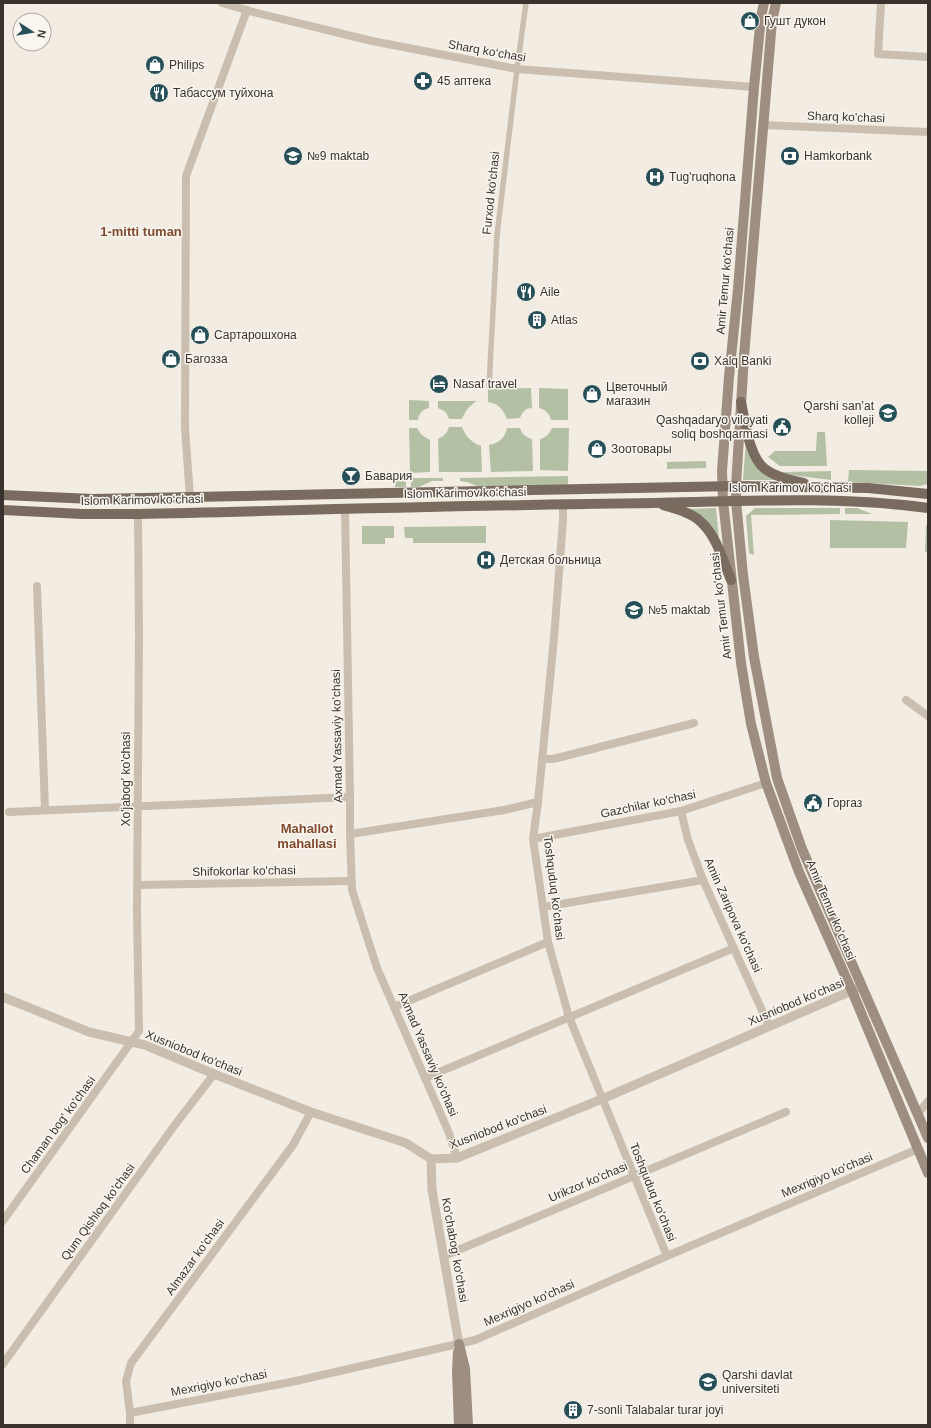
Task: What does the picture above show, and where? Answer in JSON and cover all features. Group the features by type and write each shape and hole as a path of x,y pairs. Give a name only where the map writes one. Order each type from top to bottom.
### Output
{"main road":[{"name":"Amir Temur ko'chasi","path":"764,3 761,17 754,87 739,281 729,378 722,487 741,663 750,724 766,784 799,872 852,991 928,1173"},
{"name":"Amir Temur ko'chasi","path":"776,3 772,21 740,402 736,486 736,501 754,657 776,778 802,849 928,1138"},
{"path":"740,402 752,448 765,469 782,477 821,487"},
{"name":"Islom Karimov ko‘chasi","path":"3,496 93,499 736,486 868,488 928,494"},
{"path":"93,499 98,506 93,514"},
{"name":"Islom Karimov ko‘chasi","path":"3,510 93,514 138,514 723,501 843,501 928,508"},
{"path":"655,503 690,515 702,522 716,542 731,580"},
{"name":"Ko‘chabog‘ ko‘chasi","path":"459,1344 456,1371 459,1425"},
{"name":"Ko‘chabog‘ ko‘chasi","path":"459,1344 465,1369 468,1425"}],"street":[{"name":"Sharq ko‘chasi","path":"222,3 372,41 517,70 754,87"},
{"path":"190,497 185,428 186,176 250,11 255,3"},
{"name":"Furxod ko'chasi","path":"489,386 497,235 526,3"},
{"path":"881,3 878,54 928,57"},
{"name":"Sharq ko'chasi","path":"763,125 928,132"},
{"name":"Toshquduq ko'chasi","path":"562,504 563,520 554,638 533,839 548,942 569,1017 667,1256"},
{"name":"Axmad Yassaviy ko'chasi","path":"345,509 352,890 377,968 449,1133 457,1158"},
{"name":"Xo'jabog' ko'chasi","path":"132,1042 139,1031 138,514"},
{"path":"37,586 45,810"},
{"path":"906,700 928,716"},
{"path":"542,759 553,758 694,723"},
{"name":"Gazchilar ko'chasi","path":"533,839 681,811 766,784"},
{"path":"9,812 350,797"},
{"path":"350,834 498,811 538,802"},
{"name":"Amin Zaripova ko'chasi","path":"681,811 688,840 703,880 769,1026"},
{"path":"543,907 703,880"},
{"name":"Shifokorlar ko'chasi","path":"138,885 351,881"},
{"path":"394,1007 548,942"},
{"path":"425,1078 734,948"},
{"name":"Xusniobod ko'chasi","path":"3,997 89,1032 145,1045 311,1112 406,1143 431,1159 457,1158 602,1099 862,986"},
{"name":"Chaman bog' ko'chasi","path":"3,1221 132,1042"},
{"name":"Qum Qishloq ko'chasi","path":"3,1364 174,1126 214,1074"},
{"path":"918,1114 928,1101"},
{"name":"Almazar ko'chasi","path":"130,1425 126,1381 131,1363 293,1145 311,1112"},
{"name":"Urikzor ko'chasi","path":"444,1256 786,1112"},
{"name":"Mexrigiyo ko'chasi","path":"130,1413 296,1381 475,1340 918,1149"},
{"name":"Ko‘chabog‘ ko‘chasi","path":"431,1159 432,1190 459,1344"}],"green space":[{"path":"531,388 532,408 526,410 520,418 507,419 504,412 500,408 495,404 488,402 488,389"},
{"path":"539,388 568,389 568,420 551,420 547,412 539,408"},
{"path":"409,400 429,401 429,408 421,412 418,420 409,420"},
{"path":"438,401 477,401 468,408 462,419 449,419 446,412 438,408"},
{"path":"449,427 462,427 469,439 481,446 482,472 439,472 438,439 445,434"},
{"path":"409,428 417,428 422,435 430,440 430,472 410,473"},
{"path":"507,428 520,428 524,435 532,439 533,471 491,472 489,445 501,440 505,435"},
{"path":"552,428 569,428 568,471 540,470 540,439 548,435"},
{"path":"817,432 825,432 827,466 780,466 768,457 775,451 816,451"},
{"path":"746,440 749,453 781,480 743,480"},
{"path":"706,461 706,468 667,469 667,462"},
{"path":"849,470 928,471 928,484 920,486 848,482"},
{"path":"831,471 831,480 791,475 782,472"},
{"path":"568,476 568,485 477,486 460,481 460,478"},
{"path":"395,478 406,479 406,487 395,487"},
{"path":"411,478 443,478 443,481 432,481 419,487 411,487"},
{"path":"716,508 719,540 712,529 701,517 685,509"},
{"path":"755,508 840,508 840,514 751,515 754,555 749,553 746,516"},
{"path":"845,508 857,508 872,514 845,514"},
{"path":"830,520 908,522 906,548 830,548"},
{"path":"926,525 928,528 928,552 925,552"},
{"path":"362,526 394,526 394,538 385,538 385,544 362,544"},
{"path":"486,526 486,543 413,543 413,538 405,538 404,527"}],"place":[{"name":"Гушт дукон","path":"750,21"},
{"name":"Philips","path":"155,65"},
{"name":"45 аптека","path":"423,81"},
{"name":"Табассум туйхона","path":"159,93"},
{"name":"№9 maktab","path":"293,156"},
{"name":"Hamkorbank","path":"790,156"},
{"name":"Tug'ruqhona","path":"655,177"},
{"name":"Aile","path":"526,292"},
{"name":"Atlas","path":"537,320"},
{"name":"Сартарошхона","path":"200,335"},
{"name":"Багозза","path":"171,359"},
{"name":"Xalq Banki","path":"700,361"},
{"name":"Nasaf travel","path":"439,384"},
{"name":"Цветочный магазин","path":"592,394"},
{"name":"Qarshi san’at kolleji","path":"888,413"},
{"name":"Qashqadaryo viloyati soliq boshqarmasi","path":"782,427"},
{"name":"Зоотовары","path":"597,449"},
{"name":"Бавария","path":"351,476"},
{"name":"Детская больница","path":"486,560"},
{"name":"№5 maktab","path":"634,610"},
{"name":"Горгаз","path":"813,803"},
{"name":"Qarshi davlat universiteti","path":"708,1382"},
{"name":"7-sonli Talabalar turar joyi","path":"573,1410"}],"district":[{"name":"1-mitti tuman","path":"141,231"},
{"name":"Mahallot mahallasi","path":"307,836"}]}
